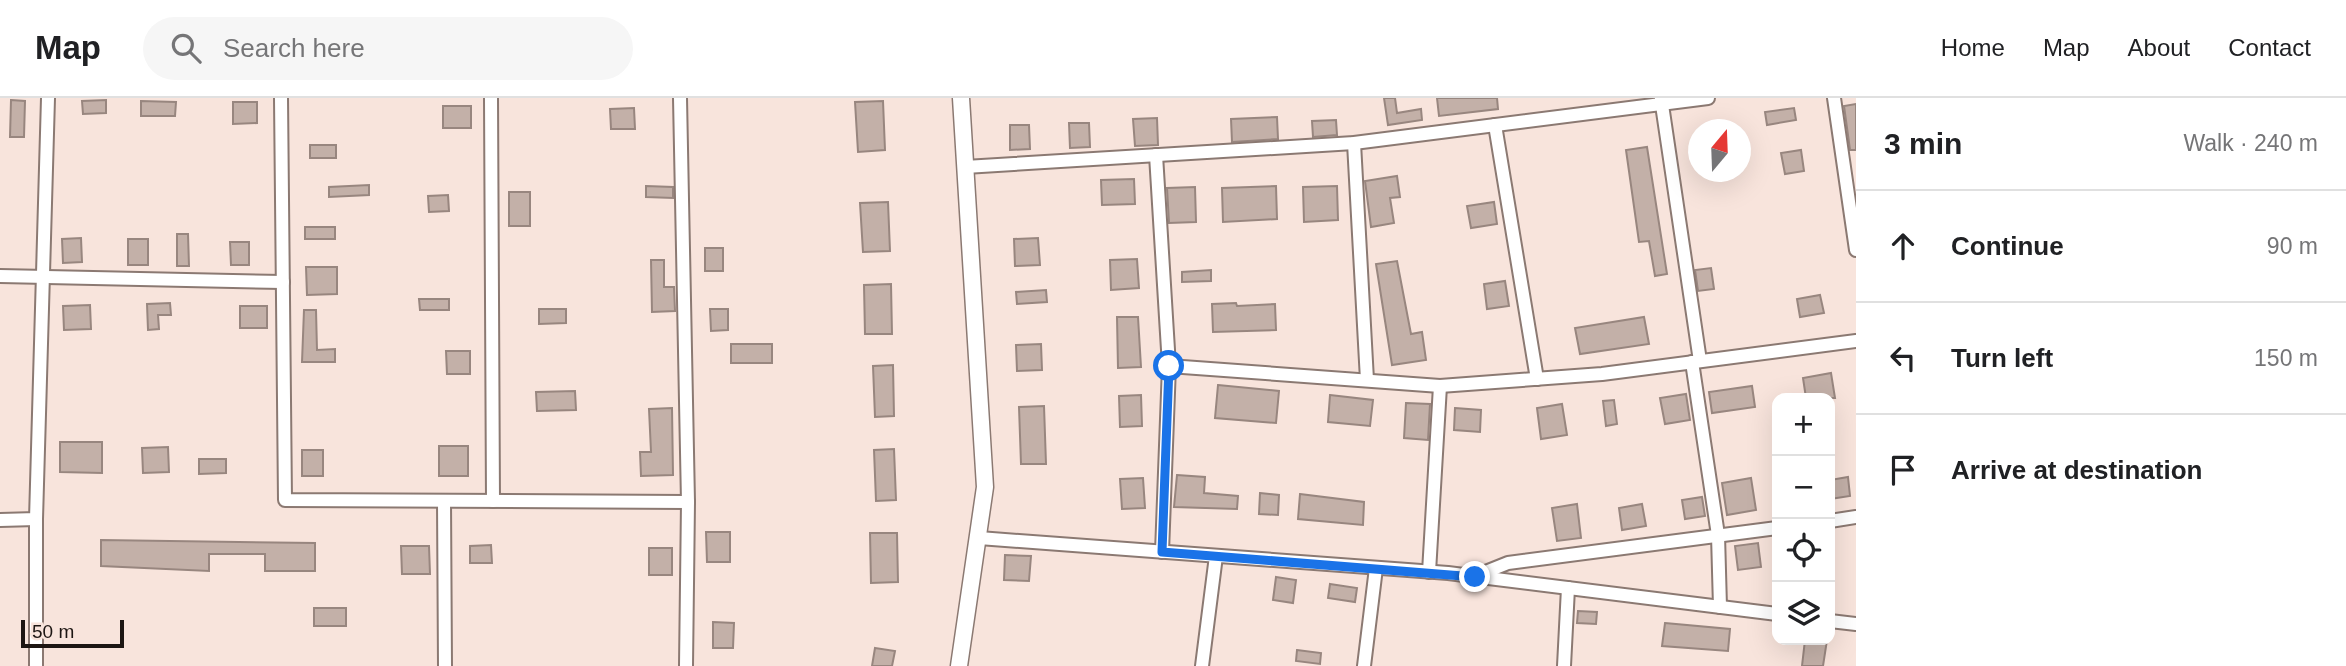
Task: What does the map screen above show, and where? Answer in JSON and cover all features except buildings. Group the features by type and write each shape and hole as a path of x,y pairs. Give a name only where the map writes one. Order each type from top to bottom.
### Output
{"street":[{"path":"36,666 36,519 48,98"},
{"path":"281,98 285,500 688,502"},
{"path":"491,98 493,501"},
{"path":"680,98 688,502 686,666"},
{"path":"959,666 985,487 961,98"},
{"path":"965,167 1354,143 1662,101 1708,98"},
{"path":"1833,98 1856,250"},
{"path":"1662,101 1718,535 1720,607"},
{"path":"1495,125 1537,379"},
{"path":"1354,143 1367,380"},
{"path":"1156,155 1169,366 1162,552"},
{"path":"0,275 283,282"},
{"path":"1169,366 1440,386 1602,374 1856,341"},
{"path":"1429,572 1440,386"},
{"path":"444,501 445,666"},
{"path":"1835,520 1856,517"},
{"path":"0,520 36,519"},
{"path":"1475,577 1508,563 1772,529"},
{"path":"979,538 1429,572 1772,613"},
{"path":"1202,666 1216,556"},
{"path":"1364,666 1376,568"},
{"path":"1564,666 1568,588"},
{"path":"1835,622 1856,624"}],"route":[{"path":"1169,366 1162,552 1475,577"}]}
